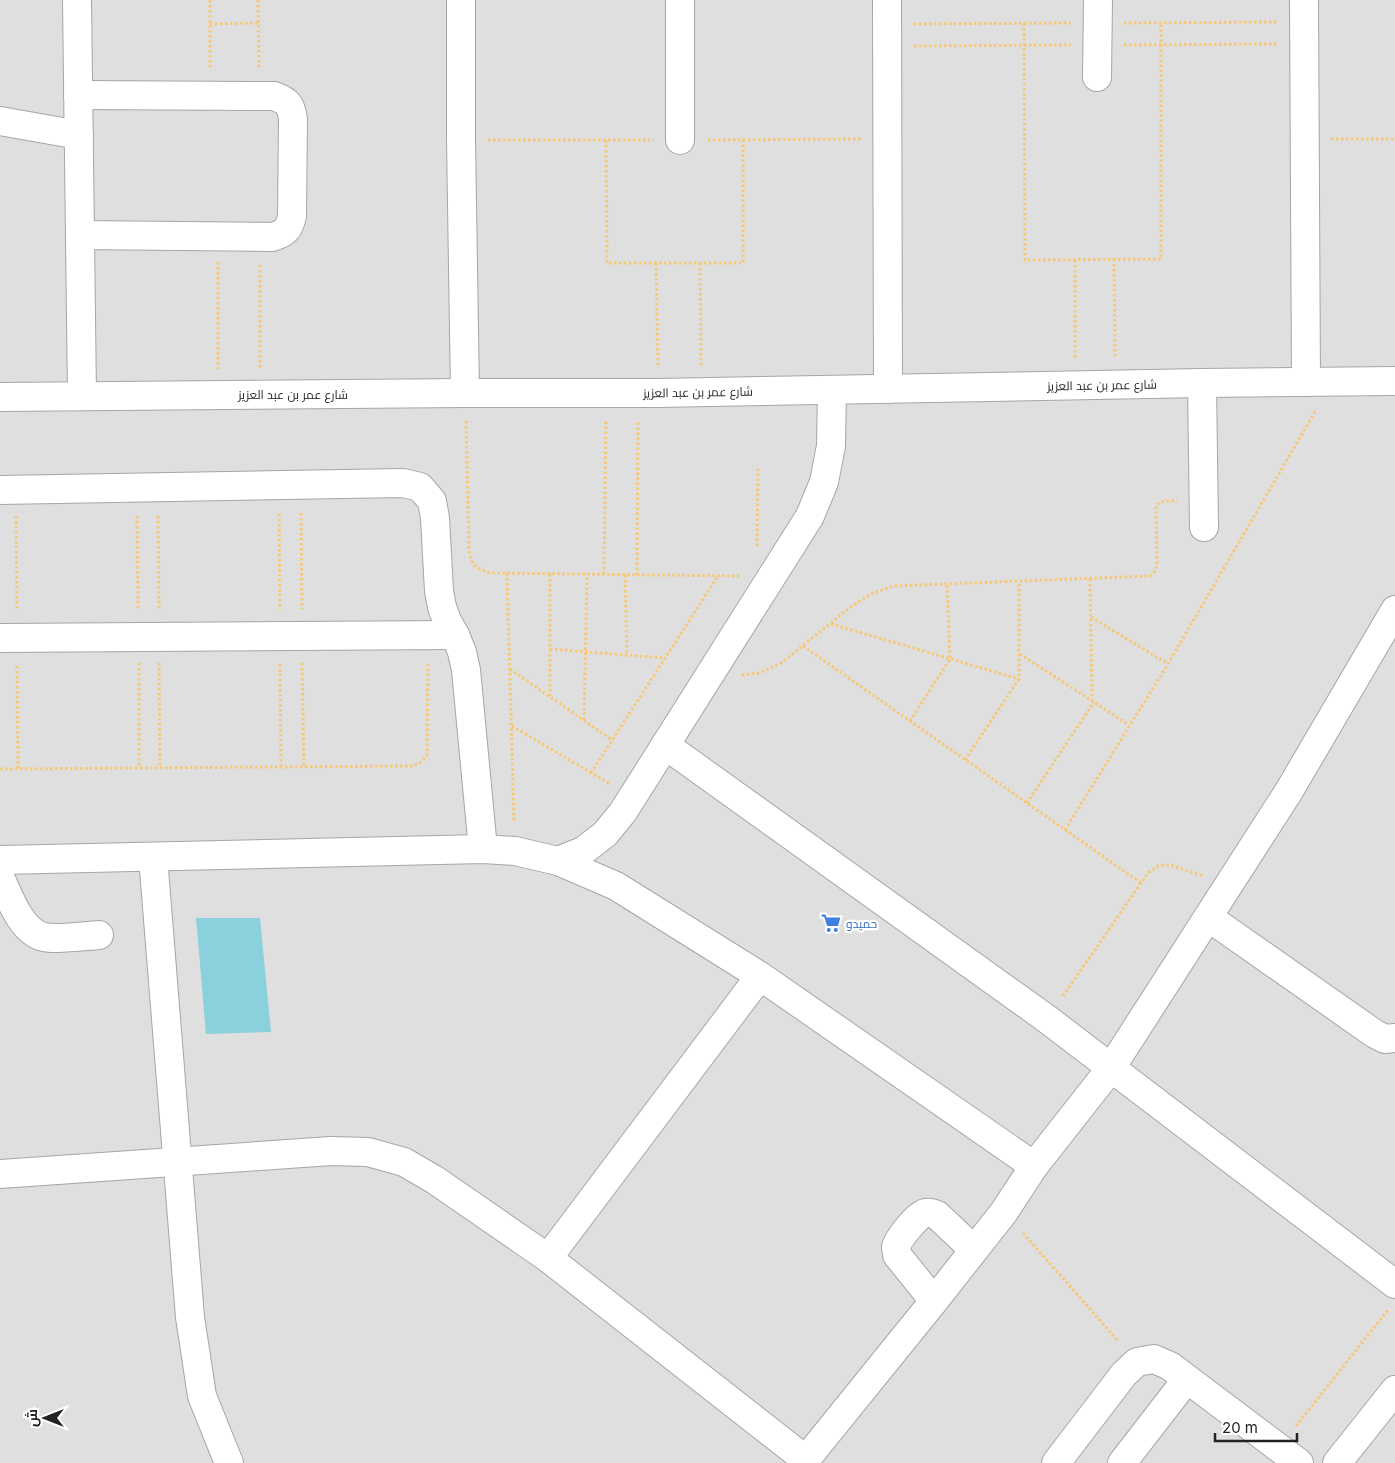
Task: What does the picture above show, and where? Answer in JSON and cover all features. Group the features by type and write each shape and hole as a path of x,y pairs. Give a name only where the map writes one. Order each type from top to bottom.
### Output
{"street":[{"path":"77,0 82,396"},
{"path":"461,0 465,393"},
{"path":"680,0 680,140"},
{"path":"887,0 888,389"},
{"path":"1097,77 1098,0"},
{"path":"1304,0 1304,139 1320,381"},
{"path":"78,95 274,96 284,100 291,108 292,119 292,216 289,226 282,234 272,237 80,235"},
{"path":"0,121 79,135"},
{"name":"شارع عمر بن عبد العزيز","path":"0,397 218,394 606,394 1320,381 1395,382"},
{"path":"1202,383 1204,527"},
{"path":"558,861 583,851 605,834 623,812 810,516 824,482 831,446 832,390"},
{"path":"0,490 403,483 420,487 432,500 435,518 439,591 447,622 442,635"},
{"path":"0,1174 331,1151 368,1152 404,1162 435,1180 548,1258 805,1461 934,1302 1004,1212 1034,1166 1111,1068 1289,791 1395,610"},
{"path":"0,638 442,635 462,652 466,670 483,850"},
{"path":"665,745 1047,1019 1111,1068 1392,1297"},
{"path":"0,860 483,850 515,852 558,861 616,886 760,976 1034,1166"},
{"path":"153,857 190,1317 202,1396 229,1463"},
{"path":"0,877 21,919 30,930 44,937 99,935"},
{"path":"1208,917 1375,1034 1385,1039 1395,1038"},
{"path":"548,1258 760,976"},
{"path":"934,1302 897,1255 898,1241 917,1218 930,1212 937,1215 974,1249"},
{"path":"1056,1463 1124,1374 1137,1362 1154,1359 1170,1366 1289,1456"},
{"path":"1122,1463 1187,1380"},
{"path":"1337,1463 1395,1390"}],"path":[{"path":"210,0 210,96"},
{"path":"258,0 259,96"},
{"path":"1024,24 1025,260 1074,260 1161,259 1160,23"},
{"path":"210,24 258,24"},
{"path":"1304,139 1395,139"},
{"path":"606,140 607,263 743,263 743,140"},
{"path":"218,236 218,394"},
{"path":"260,237 260,394"},
{"path":"1114,259 1115,386"},
{"path":"1074,260 1076,386"},
{"path":"637,574 656,263"},
{"path":"700,263 702,392"},
{"path":"1065,830 1168,664 1320,381"},
{"path":"465,393 470,560 479,569 492,573 772,576"},
{"path":"604,574 606,394"},
{"path":"757,546 758,467"},
{"path":"709,675 735,676 758,673 780,664 852,606 872,594 894,586 1150,576 1156,571 1157,564 1156,505 1159,502 1203,500"},
{"path":"508,573 515,852"},
{"path":"550,574 550,697"},
{"path":"584,720 587,574"},
{"path":"626,574 627,655"},
{"path":"591,773 718,576"},
{"path":"1027,803 1093,702 1090,579"},
{"path":"965,760 1019,679 1019,582"},
{"path":"910,720 950,659 947,584"},
{"path":"1090,617 1168,664"},
{"path":"831,624 1019,679"},
{"path":"0,770 412,766 421,762 427,755 442,635"},
{"path":"803,646 1141,883"},
{"path":"550,648 665,658"},
{"path":"1019,653 1129,725"},
{"path":"510,668 612,740"},
{"path":"512,725 632,797"},
{"path":"1047,1019 1148,873 1158,866 1170,865 1181,870 1230,883"},
{"path":"1004,1212 1137,1362"},
{"path":"1289,1456 1392,1297"}],"shaded area":[{"path":"0,0 1395,0 1395,1463 0,1463"},
{"path":"196,918 260,918 271,1032 206,1034"}],"place":[{"name":"حميدو","path":"831,923"}]}
